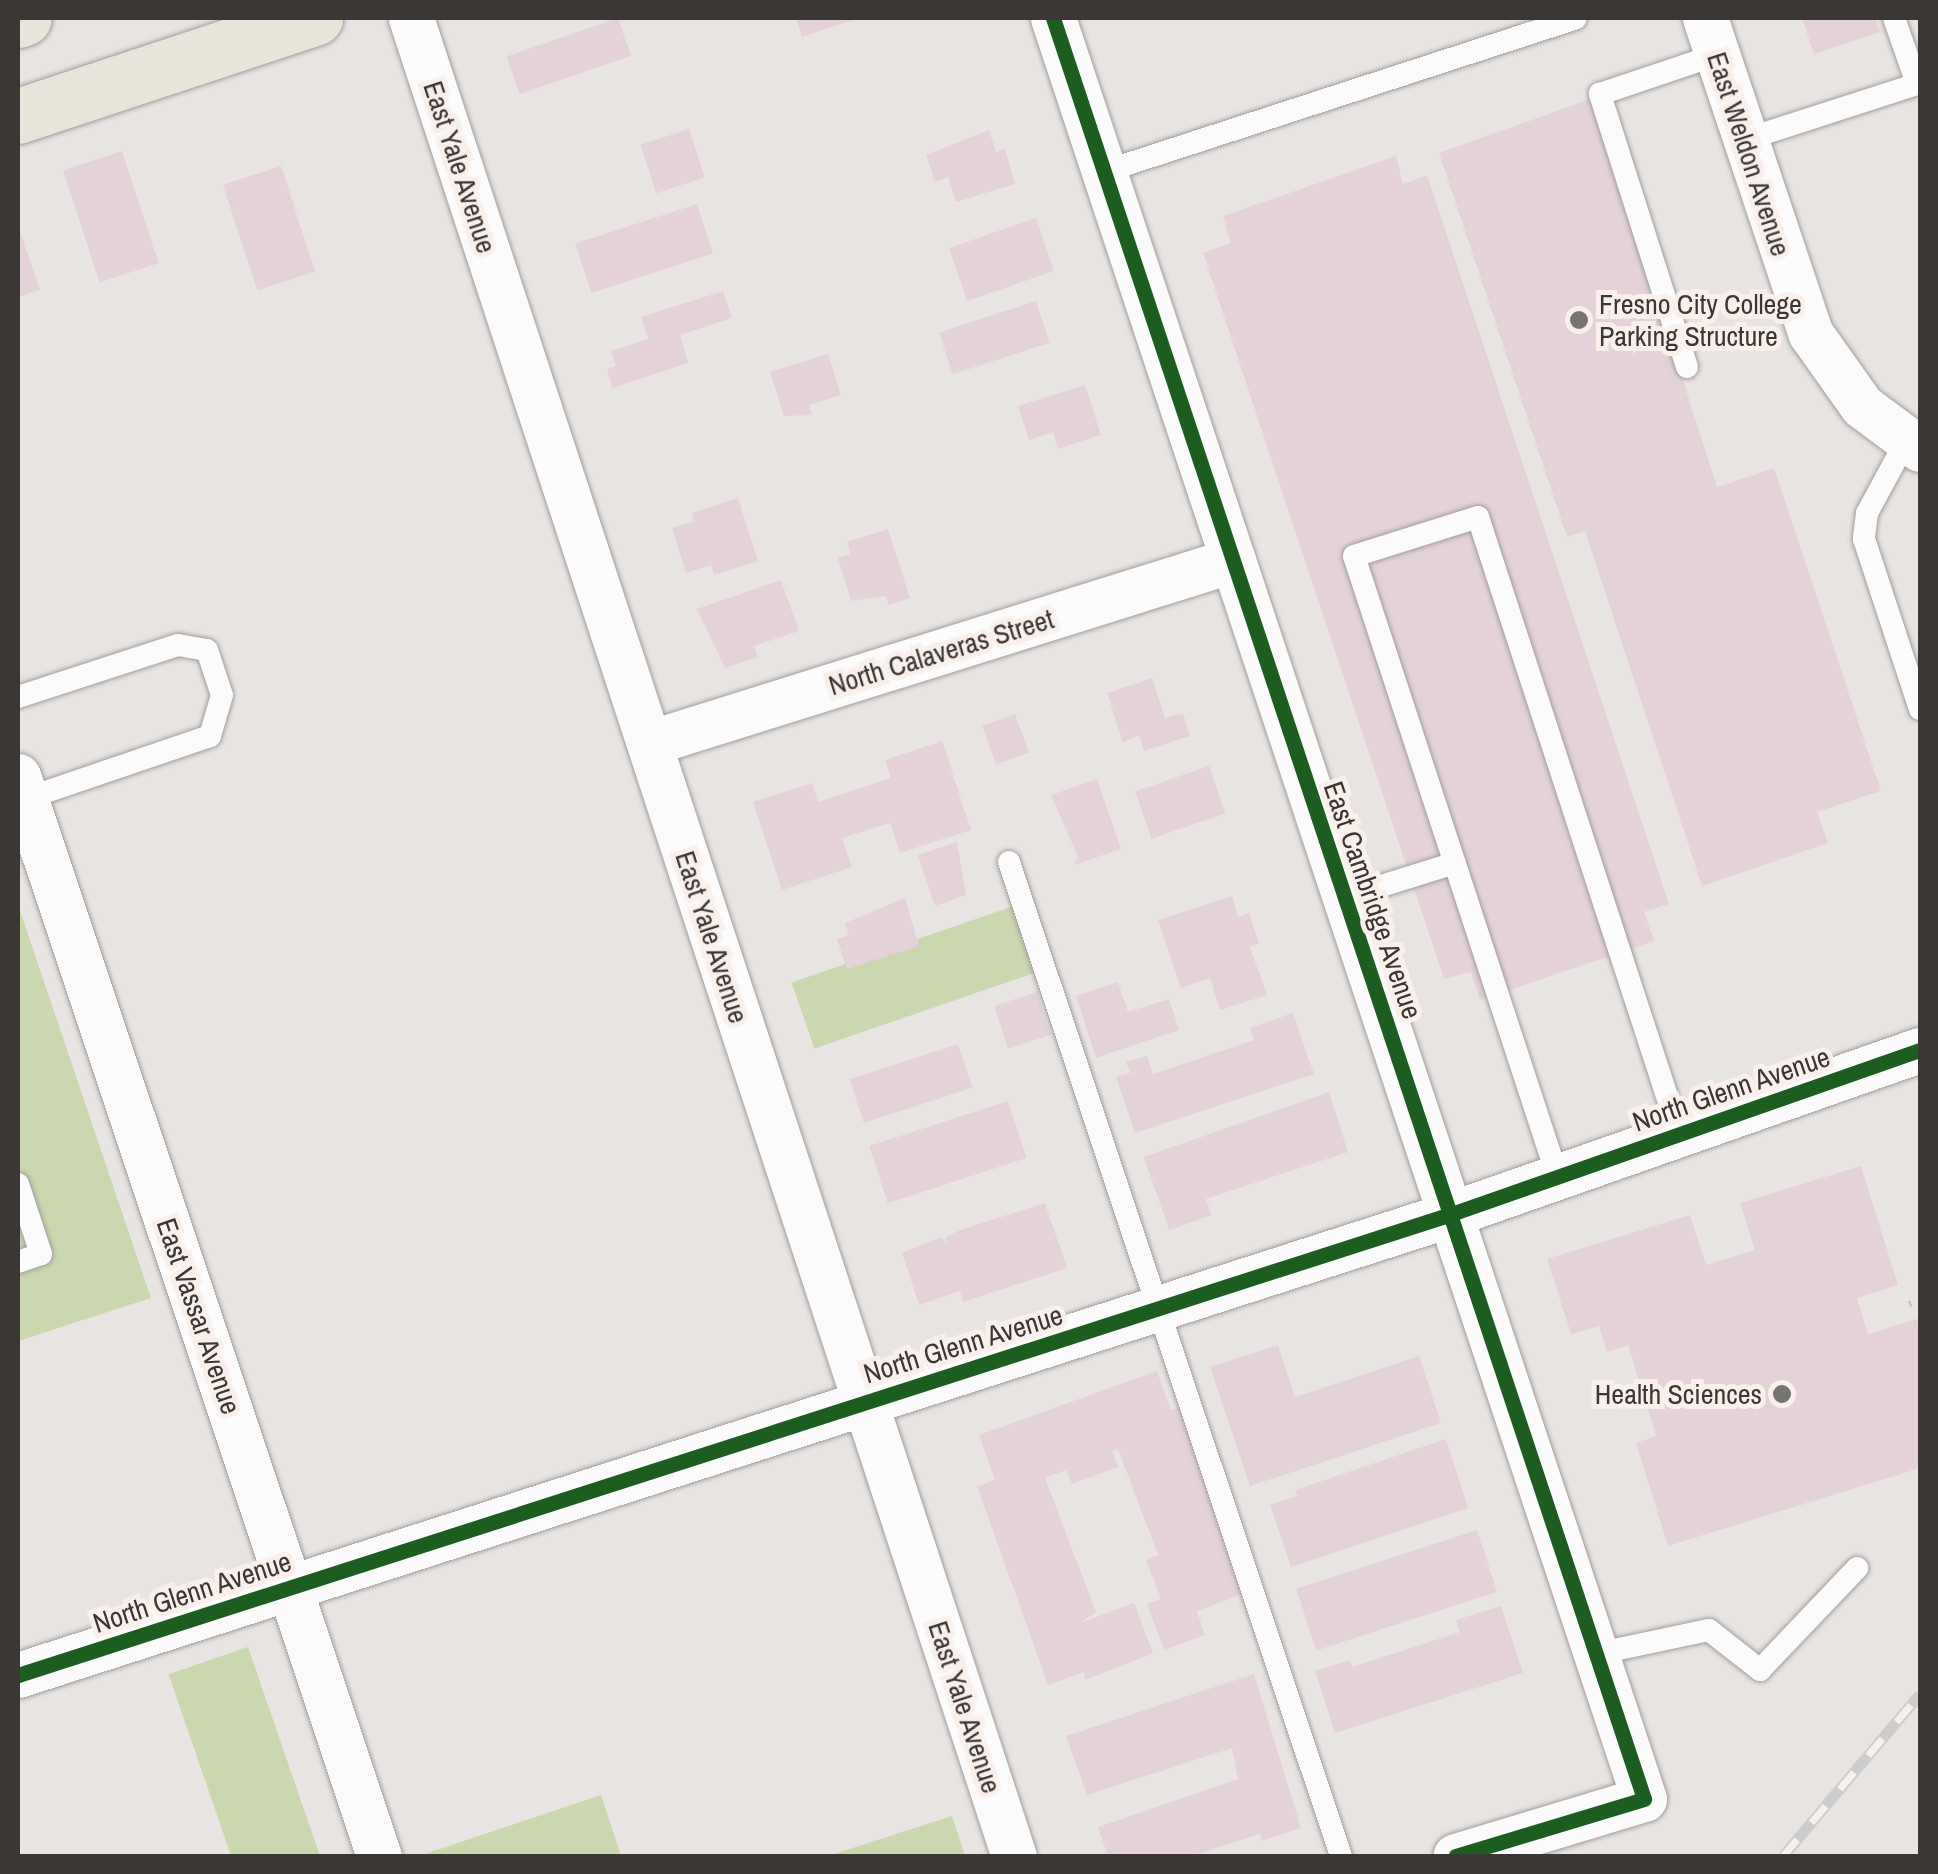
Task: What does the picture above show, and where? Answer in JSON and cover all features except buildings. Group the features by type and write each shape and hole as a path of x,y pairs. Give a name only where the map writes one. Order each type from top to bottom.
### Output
{"main road":[{"path":"18,116 315,18"}],"street":[{"name":"East Yale Avenue","path":"411,18 1014,1856"},
{"name":"East Cambridge Avenue","path":"1053,18 1454,1213 1644,1798 1455,1856"},
{"name":"East Weldon Avenue","path":"1710,36 1812,334 1862,406 1913,445"},
{"name":"North Calaveras Street","path":"649,743 1233,560"},
{"name":"East Vassar Avenue","path":"21,787 380,1856"},
{"name":"North Glenn Avenue","path":"18,1675 1454,1213 1920,1050"}],"lane":[{"path":"1103,172 1576,18"},
{"path":"1744,140 1919,83 1894,18"},
{"path":"1687,367 1600,94 1710,36"},
{"name":"East Weldon Avenue","path":"1913,445 1866,513 1864,539 1920,710"},
{"path":"1557,1175 1354,556 1478,516 1678,1133"},
{"path":"18,696 178,645 208,650 222,695 210,736 21,787"},
{"path":"1009,862 1340,1856"},
{"path":"1346,896 1455,863"},
{"path":"18,1184 41,1254 18,1262"},
{"path":"1600,1653 1709,1630 1760,1670 1857,1568"}],"path":[{"path":"1909,1304 1920,1300"}],"green space":[{"path":"1028,901 1051,967 814,1049 792,982"},
{"path":"18,905 151,1298 18,1341"},
{"path":"248,1647 320,1855 231,1856 169,1674"},
{"path":"601,1795 621,1856 425,1854"},
{"path":"952,1816 965,1856 828,1856"}],"railway":[{"path":"1783,1856 1920,1694"}],"cycle path":[{"path":"1053,18 1644,1799 1455,1856"},
{"path":"18,1675 1454,1213 1920,1050"}],"place":[{"name":"Fresno City College Parking Structure","path":"1579,320"},
{"name":"Health Sciences","path":"1782,1394"}]}
